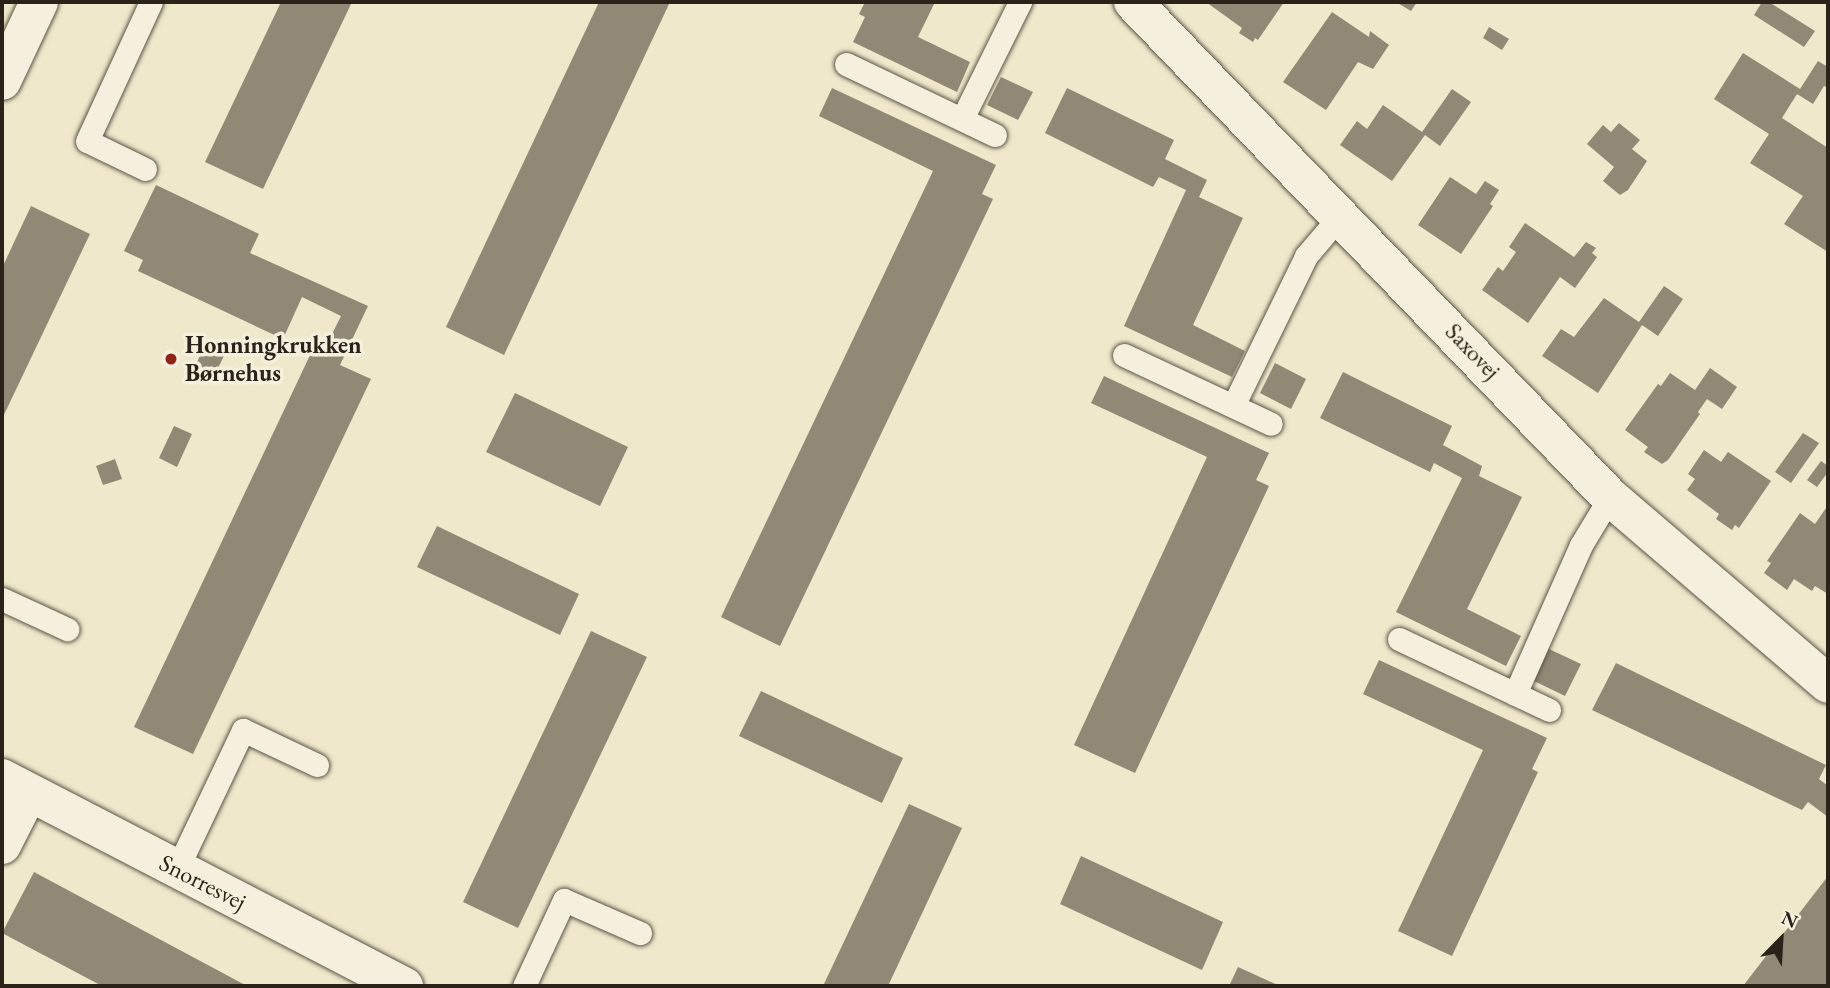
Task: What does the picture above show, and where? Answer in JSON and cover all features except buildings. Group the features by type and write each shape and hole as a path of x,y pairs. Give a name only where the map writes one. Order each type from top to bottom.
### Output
{"street":[{"path":"2,81 39,2"},
{"name":"Saxovej","path":"1133,2 1611,497 1828,684"},
{"path":"2,845 15,785"},
{"name":"Snorresvej","path":"15,785 404,986"}],"lane":[{"path":"145,169 86,141 151,2"},
{"path":"962,118 1020,2"},
{"path":"846,64 995,135"},
{"path":"1233,406 1306,256 1340,215"},
{"path":"1124,355 1271,424"},
{"path":"1515,694 1581,545 1611,497"},
{"path":"2,599 67,629"},
{"path":"1399,639 1549,710"},
{"path":"177,869 243,730 317,765"},
{"path":"524,986 564,900 640,933"}],"place":[{"name":"Honningkrukken Børnehus","path":"171,359"}]}
